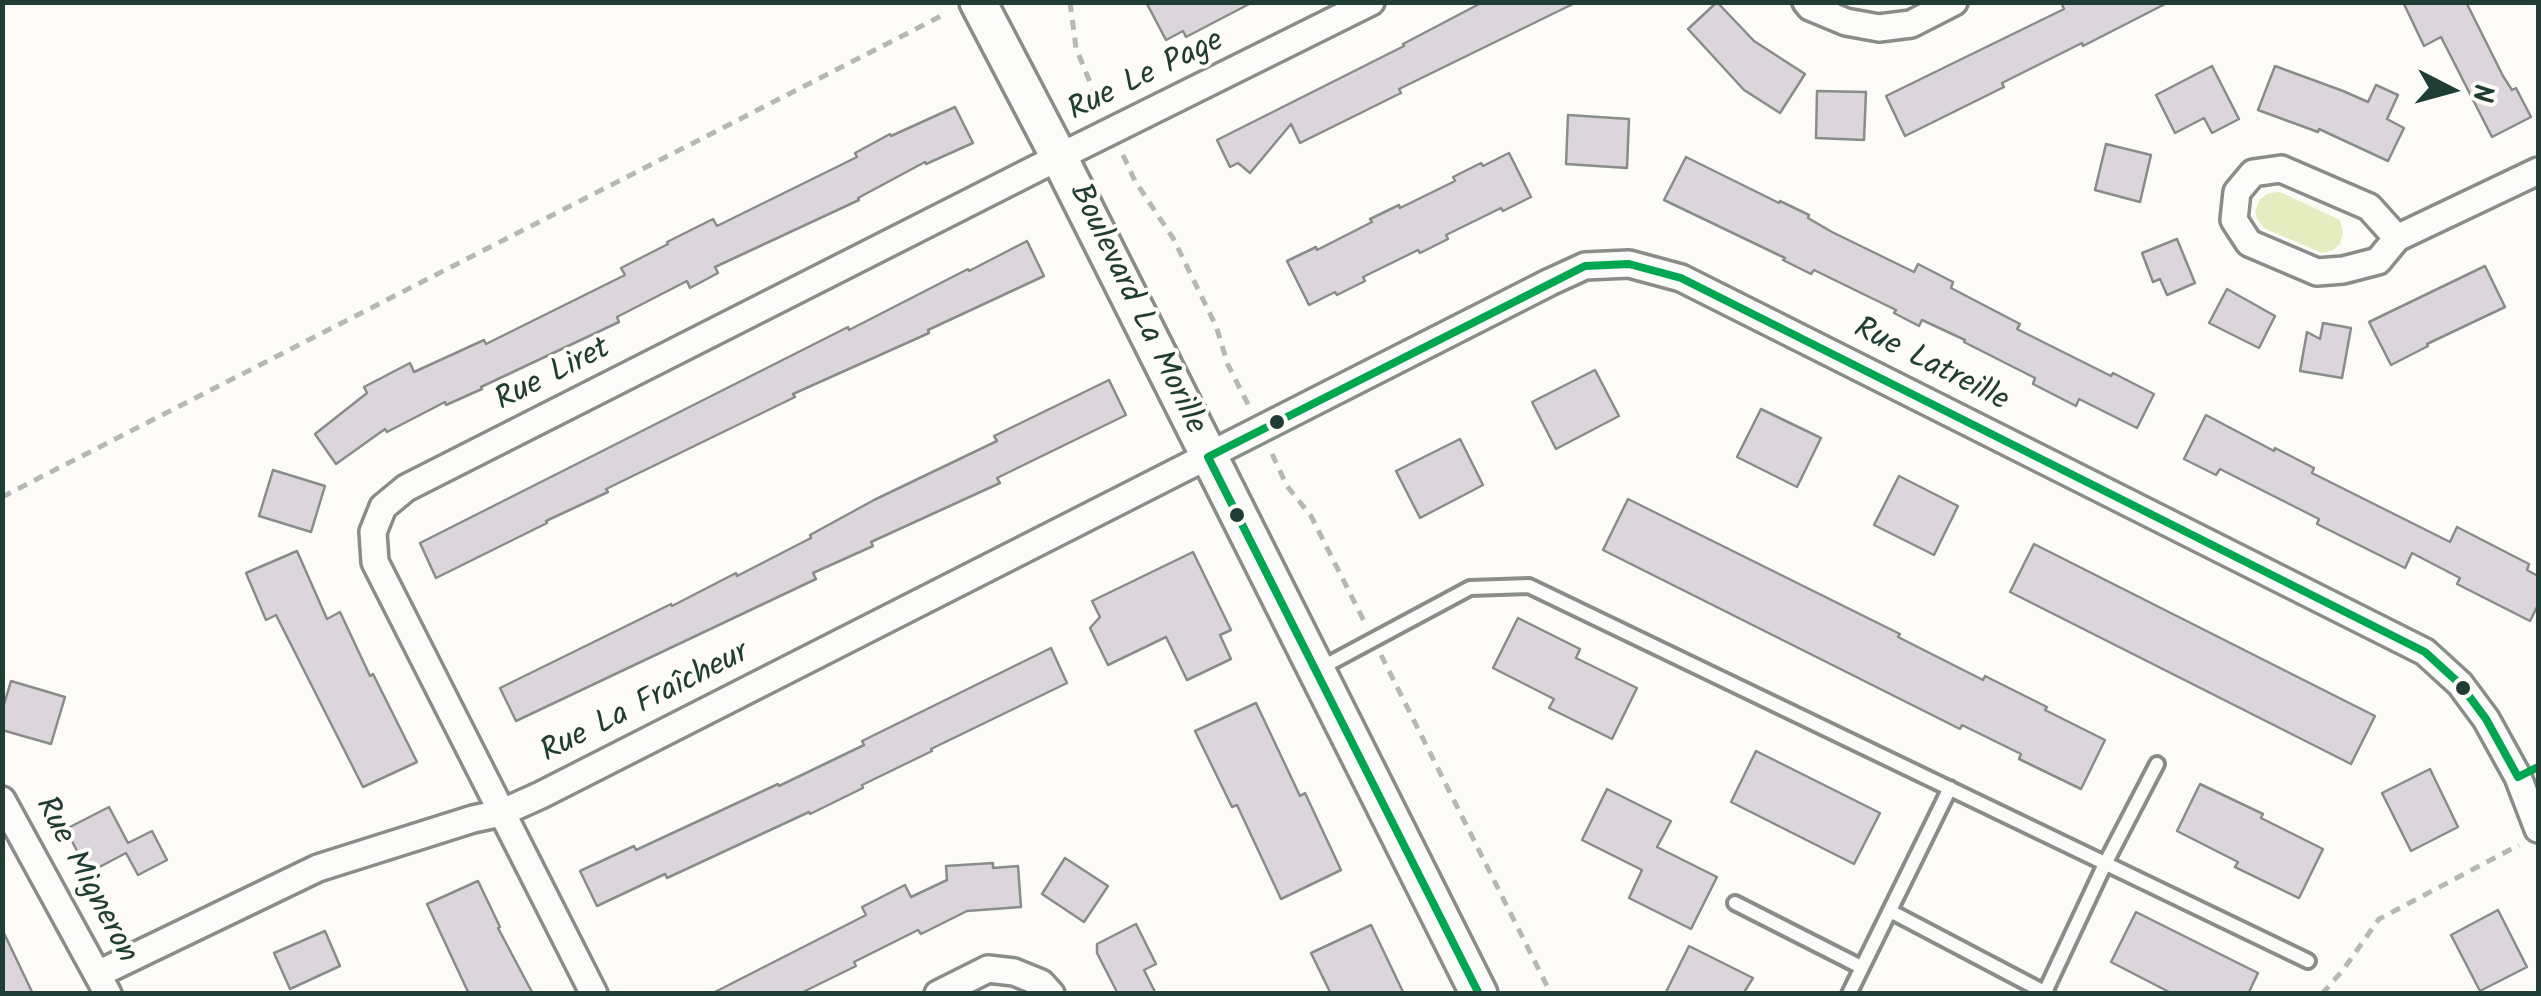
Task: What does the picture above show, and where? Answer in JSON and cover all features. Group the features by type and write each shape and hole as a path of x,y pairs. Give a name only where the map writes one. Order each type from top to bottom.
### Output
{"street":[{"name":"Rue Le Page","path":"1060,157 1371,2"},
{"path":"1806,2 1846,22 1879,28 1911,24 1954,2"},
{"name":"Boulevard La Morille","path":"964,7 1060,157 1479,994"},
{"name":"Rue Liret","path":"501,813 375,562 373,532 382,507 406,488 1060,157"},
{"path":"2396,238 2369,207 2281,169 2253,173 2237,192 2234,220 2249,243 2317,272 2378,261 2396,238 2538,171"},
{"name":"Rue Latreille","path":"1208,458 1585,266 1630,264 1682,278 2425,652 2460,684 2528,772 2530,836"},
{"name":"Rue La Fraîcheur","path":"103,984 318,868 501,813 1208,458"},
{"name":"Rue Migneron","path":"2,800 103,984"},
{"path":"501,813 594,994"},
{"path":"938,994 988,969 1014,972 1041,983 1051,994"}],"lane":[{"path":"1316,670 1470,588 1529,586 2308,960"},
{"path":"1890,911 2047,993 2157,764"},
{"path":"1849,994 1950,788"},
{"path":"1735,903 1862,967"}],"path":[{"path":"1070,2 1076,48 1135,182 1173,238 1216,326 1228,365 1287,486 1311,516 1552,994"},
{"path":"2,498 964,7"},
{"path":"2322,994 2379,919 2530,836"}],"green space":[{"path":"2280,192 2340,220 2340,244 2322,253 2264,228 2255,211 2260,199"}],"building":[{"path":"1146,2 1253,2 1186,37 1183,31 1166,40"},
{"path":"1483,2 1577,2 1399,89 1401,93 1300,143 1291,124 1250,173 1238,163 1230,167 1217,140"},
{"path":"1717,2 1754,41 1805,74 1780,113 1744,90 1688,29"},
{"path":"2061,2 2169,2 2002,83 2004,87 1905,136 1886,96 2064,9"},
{"path":"2403,2 2466,2 2503,76 2512,90 2516,88 2531,117 2492,137 2441,37 2424,46"},
{"path":"2212,66 2239,119 2212,133 2204,118 2175,133 2156,95"},
{"path":"2275,66 2368,102 2376,85 2398,95 2387,119 2404,128 2388,161 2319,129 2318,132 2258,110"},
{"path":"1817,91 1866,92 1864,140 1816,138"},
{"path":"955,107 973,143 925,162 859,200 715,267 718,273 690,288 687,281 617,317 619,322 482,389 446,405 445,402 387,432 385,429 336,464 315,434 367,393 364,387 410,363 414,372 484,340 486,344 625,275 621,268 667,242 713,219 717,226 857,157 855,153 890,134"},
{"path":"1568,115 1629,119 1627,168 1566,164"},
{"path":"2106,144 2151,155 2140,202 2095,190"},
{"path":"1509,153 1531,197 1446,235 1448,239 1363,277 1365,281 1337,295 1335,292 1309,305 1287,261 1455,181 1453,177 1481,163 1483,166"},
{"path":"1686,157 1809,215 1808,218 1832,232 1914,272 1918,264 1953,282 1951,288 2020,324 2017,329 2154,394 2137,428 2079,399 2076,406 2033,384 2035,378 1965,340 1922,320 1919,326 1894,313 1896,310 1814,270 1811,274 1664,200"},
{"path":"2177,239 2195,283 2167,295 2160,279 2153,282 2142,253"},
{"path":"1027,241 1044,276 793,394 795,397 436,578 420,543"},
{"path":"2485,266 2505,307 2391,365 2369,322"},
{"path":"2227,289 2275,316 2259,348 2209,323"},
{"path":"2323,323 2351,328 2342,378 2300,371 2307,332 2320,339"},
{"path":"1595,370 1619,416 1556,449 1532,402"},
{"path":"1109,380 1126,415 997,478 1000,483 871,542 873,546 813,573 816,579 516,721 500,688 736,573 737,576 874,500 997,441 994,436"},
{"path":"1761,409 1821,438 1797,487 1737,457"},
{"path":"2206,415 2450,542 2457,527 2529,564 2527,570 2538,576 2538,605 2530,621 2457,584 2460,578 2412,553 2405,568 2220,469 2216,475 2184,459"},
{"path":"1460,439 1483,485 1420,518 1396,471"},
{"path":"273,470 325,486 311,532 259,516"},
{"path":"1899,476 1958,506 1934,555 1874,525"},
{"path":"1628,499 1900,634 1898,637 1983,680 1985,676 2047,707 2045,710 2105,740 2081,789 2019,759 2021,754 1962,725 1960,729 1603,550"},
{"path":"2034,544 2375,716 2351,764 2010,592"},
{"path":"297,551 327,619 340,612 417,762 363,787 276,615 266,620 246,573"},
{"path":"1193,552 1231,630 1220,635 1231,659 1187,680 1166,637 1108,665 1090,628 1100,617 1092,601"},
{"path":"1518,618 1580,649 1576,658 1637,688 1612,739 1549,708 1554,699 1493,668"},
{"path":"1051,648 1067,683 810,814 597,906 580,871 779,786"},
{"path":"11,681 65,697 51,744 2,730 2,711"},
{"path":"1256,703 1341,870 1281,899 1237,805 1232,807 1195,731"},
{"path":"1756,751 1880,813 1854,864 1731,802"},
{"path":"2430,769 2458,827 2411,851 2382,793"},
{"path":"2200,784 2323,849 2299,898 2235,867 2238,862 2177,831"},
{"path":"1607,789 1671,821 1657,847 1717,877 1691,929 1629,898 1642,870 1582,840"},
{"path":"109,807 128,843 152,831 167,860 138,875 126,853 88,873 66,829"},
{"path":"1065,858 1108,886 1084,922 1042,894"},
{"path":"993,863 993,868 1018,866 1021,907 967,911 921,934 918,930 799,994 711,994 866,915 862,907 905,885 911,897 947,880 946,866"},
{"path":"478,881 533,994 469,994 427,904"},
{"path":"2498,910 2527,967 2480,991 2451,935"},
{"path":"2136,912 2258,973 2248,994 2173,994 2111,962"},
{"path":"1136,924 1156,964 1144,970 1156,994 1118,994 1097,953 1097,944"},
{"path":"1371,925 1404,994 1331,994 1311,953"},
{"path":"2,929 33,994 2,994"},
{"path":"325,931 340,966 290,989 274,953"},
{"path":"1689,946 1753,978 1743,994 1665,994"}],"transit line":[{"path":"1479,994 1208,457 1585,266 1629,264 1681,278 2425,652 2460,684 2486,719 2518,777 2538,767"}]}
